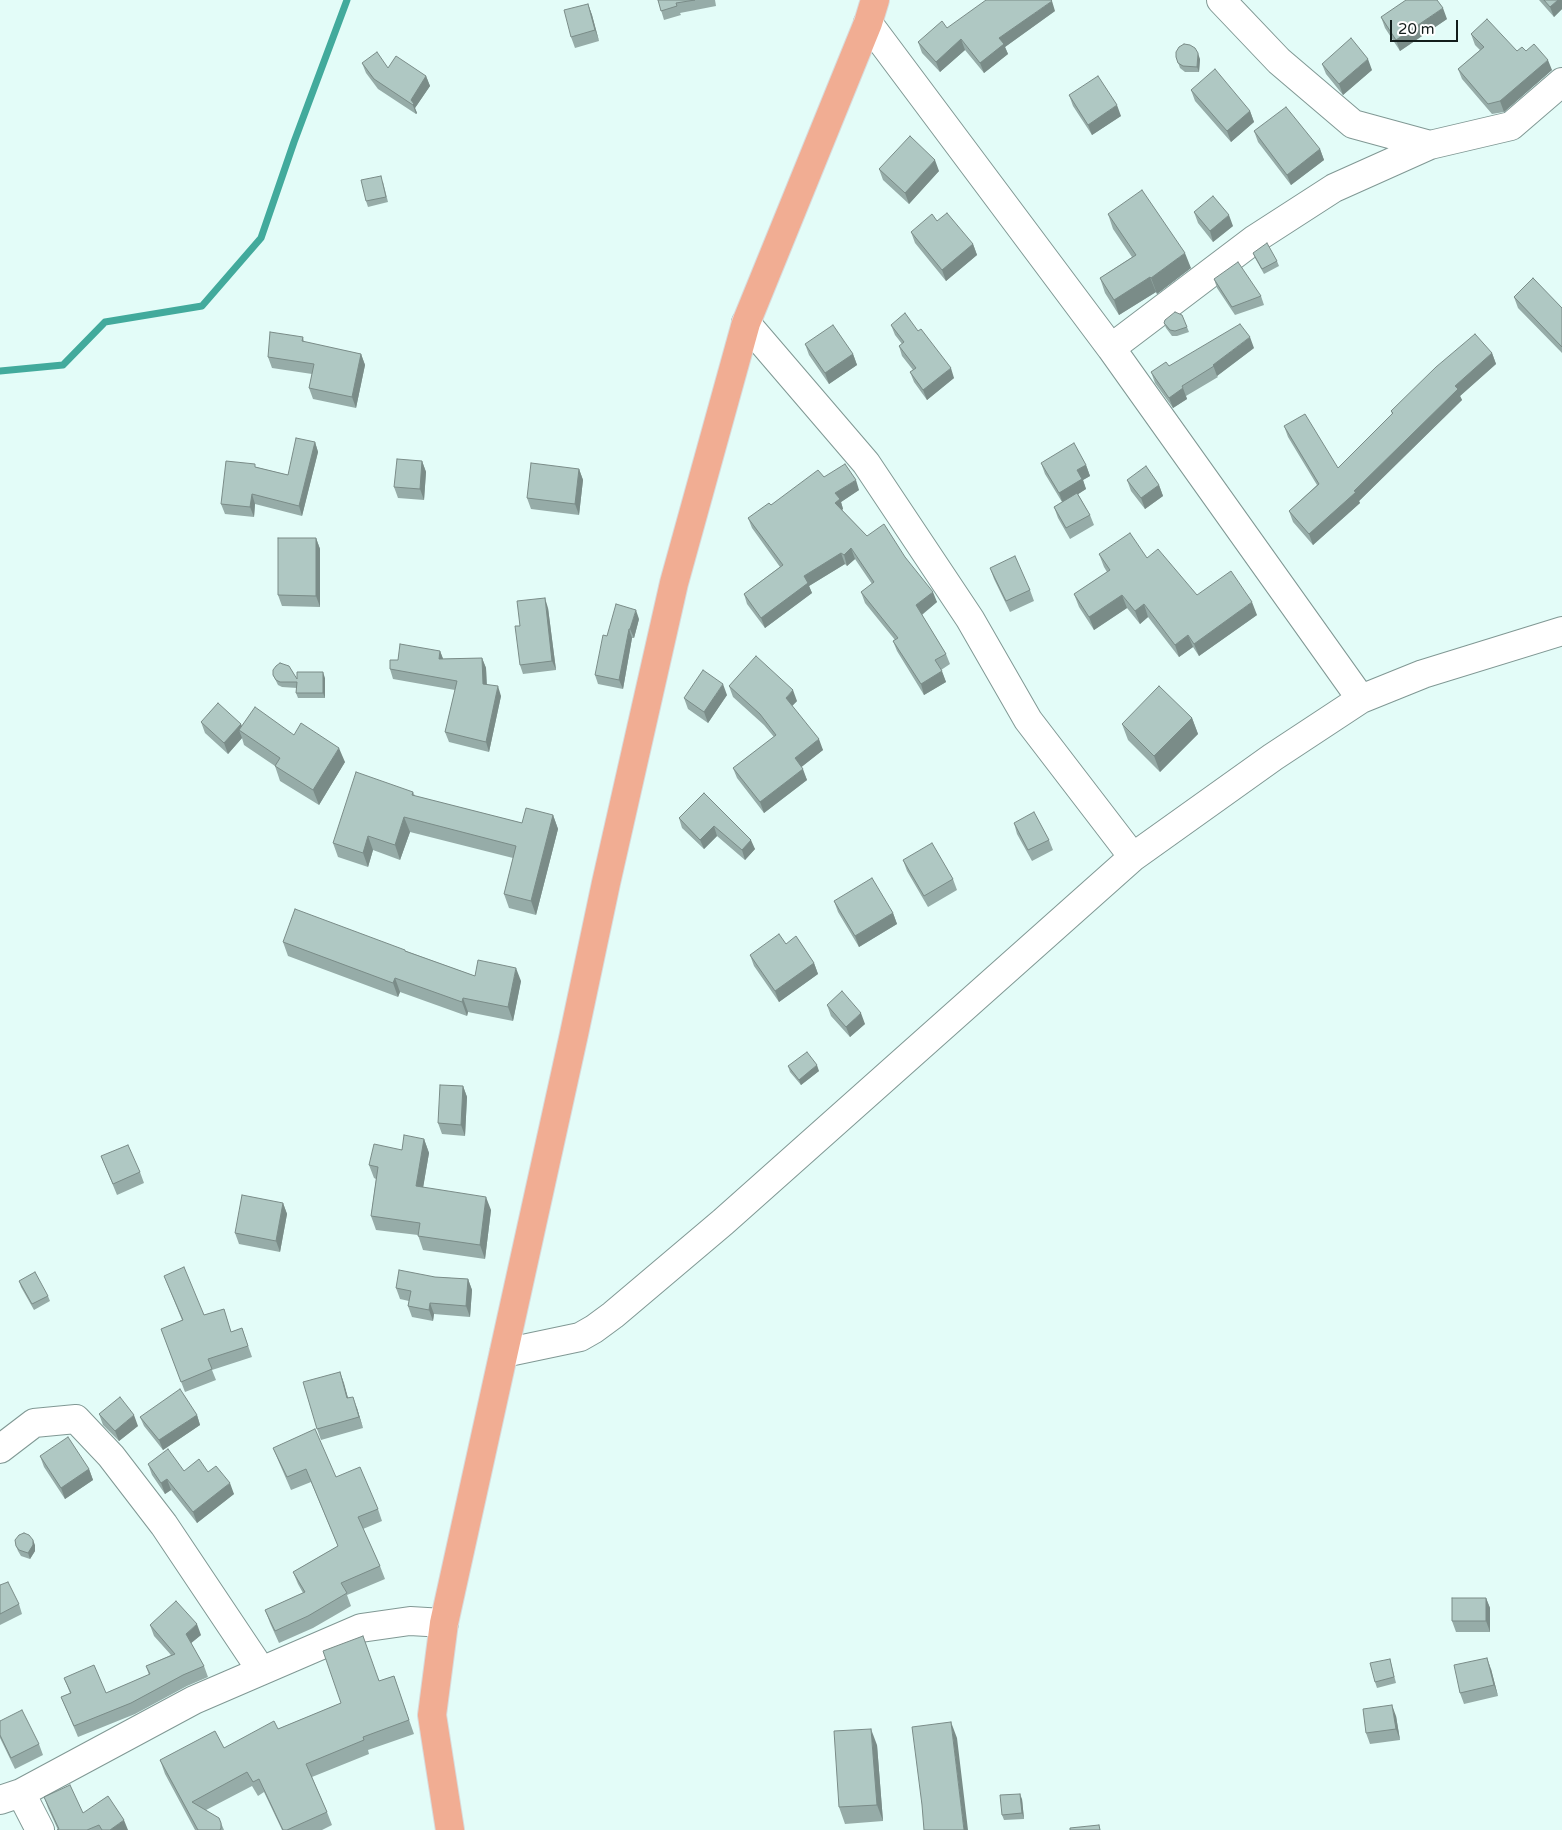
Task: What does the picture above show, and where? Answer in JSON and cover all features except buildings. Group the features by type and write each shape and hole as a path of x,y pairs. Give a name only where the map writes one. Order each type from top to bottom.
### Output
{"main road":[{"path":"450,1830 432,1715 444,1623 481,1448 504,1353 606,883 674,583 746,322 871,11"}],"street":[{"path":"1221,0 1279,61 1353,124 1430,146"},
{"path":"871,11 1361,699"},
{"path":"1111,348 1255,239 1334,188 1430,146 1511,126 1562,82"},
{"path":"746,322 866,463 970,620 1028,720 1133,857"},
{"path":"504,1353 580,1337 594,1330 723,1222 1133,857 1273,757 1361,699 1423,674 1562,631"},
{"path":"0,1449 34,1423 76,1419 111,1456 164,1525 261,1670"},
{"path":"40,1830 10,1796 194,1700 361,1628 410,1621 444,1623"}],"waterway":[{"path":"0,371 63,365 105,322 202,306 261,238 294,142 347,0"}]}
